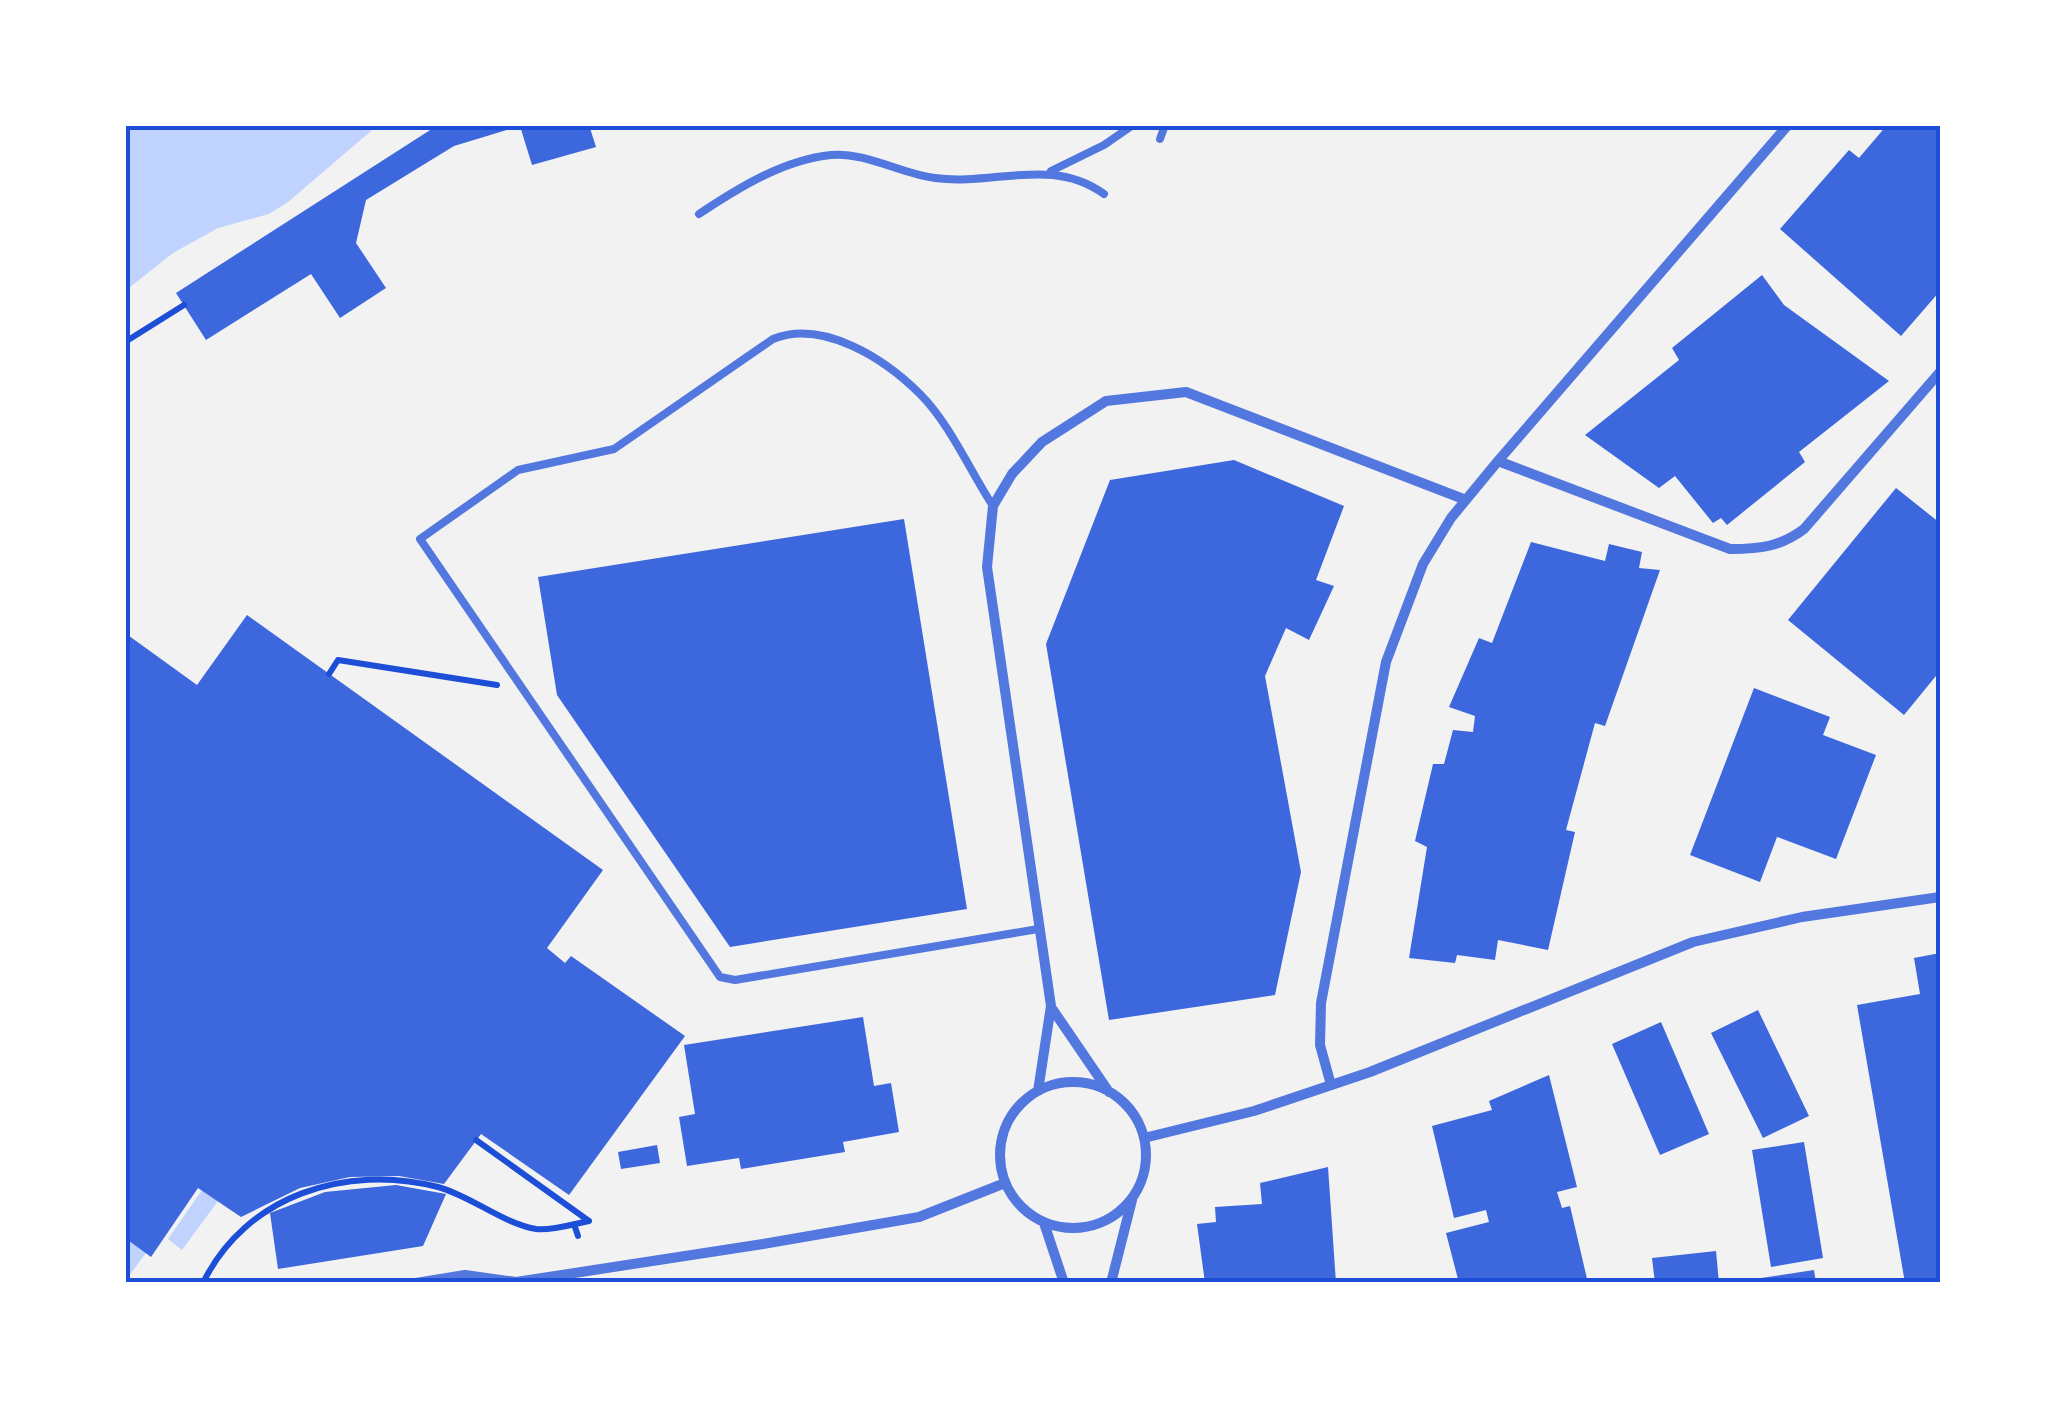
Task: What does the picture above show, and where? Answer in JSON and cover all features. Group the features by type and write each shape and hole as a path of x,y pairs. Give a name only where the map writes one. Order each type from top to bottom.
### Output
{"street":[{"path":"1331,1085 1320,1045 1320,1003 1386,662 1423,564 1466,500 1788,125"},
{"path":"1498,462 1730,549 1760,550 1786,542 1804,529 1940,372"},
{"path":"1038,1091 1051,1006 986,567 993,506 1012,474 1042,442 1106,401 1186,392 1466,500"},
{"path":"1144,1138 1254,1111 1331,1085 1692,942 1802,917 1940,897"},
{"path":"1051,1006 1109,1092 1124,1104 1144,1138 1142,1180 1132,1199 1111,1283"},
{"path":"1109,1092 1066,1082 1038,1091 1024,1101 1004,1130 1000,1166 1005,1183 1027,1213 1068,1229 1092,1227 1114,1216 1132,1199"},
{"path":"416,1283 465,1275 516,1282 920,1217 1005,1183"},
{"path":"1044,1222 1064,1283"}],"lane":[{"path":"699,214 739,188 779,169 832,155 934,178 991,179 1051,171 1104,146 1133,125"},
{"path":"1160,139 1165,125"},
{"path":"1051,171 1086,181 1104,194"},
{"path":"993,506 921,395 855,347 791,332 772,339 614,450 518,470 420,539 720,976 734,980 1038,929"}],"path":[{"path":"125,342 184,305"},
{"path":"329,674 338,660 502,686"},
{"path":"203,1283 228,1243 252,1219 306,1191 345,1182 390,1181 438,1187 538,1229 589,1221 476,1140"},
{"path":"574,1224 578,1236"}],"water":[{"path":"125,125 378,125 288,202 269,214 218,228 173,253 125,291"},
{"path":"202,1190 218,1201 182,1250 168,1239"},
{"path":"125,1238 146,1253 125,1281"}],"building":[{"path":"438,125 589,125 596,147 532,165 520,126 454,146 366,200 356,243 386,288 340,318 311,274 206,340 176,293"},
{"path":"1887,125 1940,125 1940,291 1901,336 1780,229 1849,150 1859,158"},
{"path":"1762,275 1784,305 1889,381 1799,452 1805,462 1727,525 1721,518 1713,523 1675,476 1659,488 1585,435 1679,360 1672,348"},
{"path":"1234,460 1344,506 1316,580 1334,586 1309,640 1286,628 1265,676 1301,872 1275,995 1109,1020 1046,644 1110,480"},
{"path":"1896,488 1940,523 1940,671 1904,715 1788,620"},
{"path":"904,519 967,909 730,947 557,695 538,577"},
{"path":"1531,542 1605,561 1609,544 1642,552 1639,568 1660,570 1605,726 1595,723 1566,830 1575,832 1548,950 1498,940 1495,960 1457,955 1455,963 1409,958 1427,847 1415,841 1433,764 1444,764 1453,730 1473,732 1475,716 1449,707 1479,638 1492,643"},
{"path":"247,615 603,870 547,948 565,963 571,956 685,1036 569,1195 481,1134 444,1184 399,1176 350,1177 300,1188 241,1217 198,1188 151,1257 125,1238 125,633 197,685"},
{"path":"1754,688 1830,717 1823,735 1876,755 1836,859 1777,837 1760,882 1690,855"},
{"path":"1940,953 1940,1283 1905,1283 1857,1005 1920,994 1914,958"},
{"path":"1758,1010 1809,1116 1763,1138 1711,1033"},
{"path":"863,1017 874,1086 891,1083 899,1132 843,1142 845,1152 741,1169 739,1158 687,1166 679,1117 695,1114 684,1045"},
{"path":"1661,1022 1709,1134 1660,1155 1612,1044"},
{"path":"1549,1075 1577,1187 1557,1192 1562,1208 1570,1206 1588,1283 1459,1283 1446,1233 1489,1222 1486,1210 1454,1218 1432,1126 1492,1110 1489,1101"},
{"path":"1804,1142 1823,1258 1771,1267 1752,1150"},
{"path":"657,1145 660,1163 621,1169 618,1152"},
{"path":"1328,1167 1336,1283 1205,1283 1197,1224 1216,1222 1215,1207 1262,1204 1260,1183"},
{"path":"396,1185 446,1194 423,1246 278,1269 270,1213 325,1192"},
{"path":"1716,1251 1719,1283 1655,1283 1652,1258"},
{"path":"1814,1270 1816,1283 1762,1283 1761,1278"}]}
